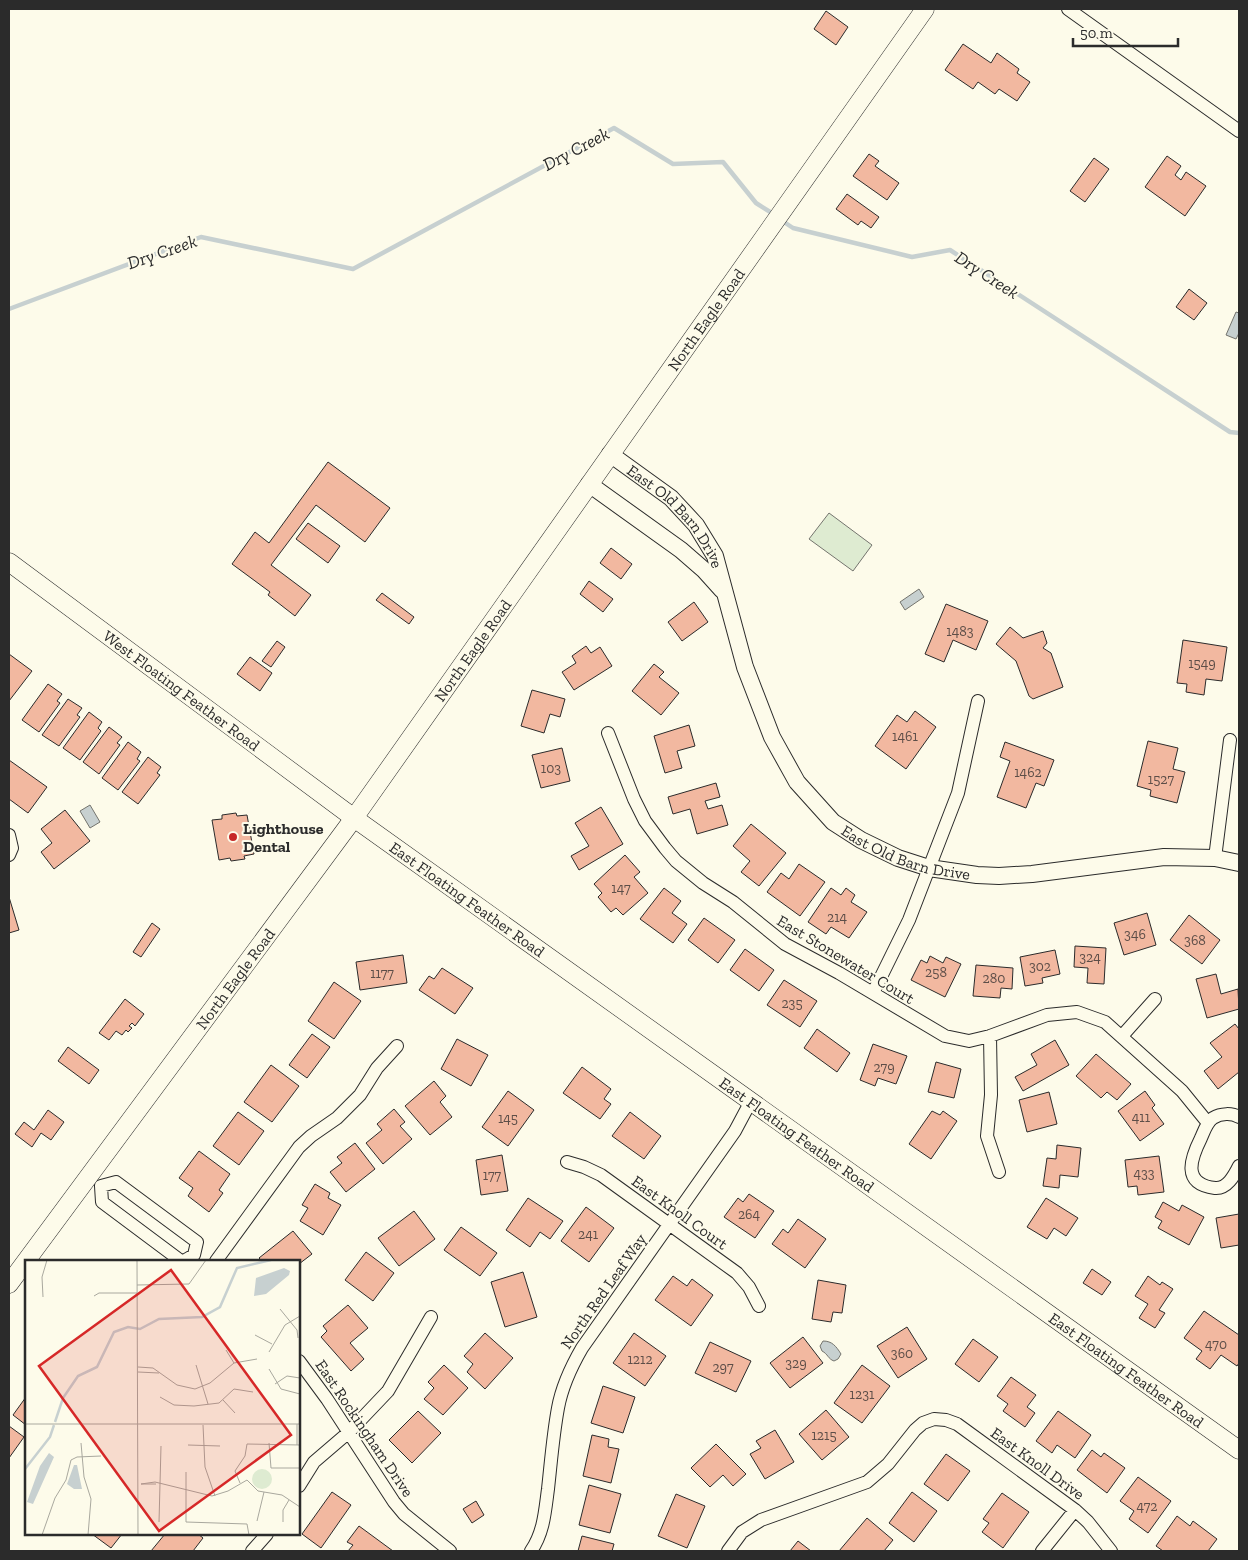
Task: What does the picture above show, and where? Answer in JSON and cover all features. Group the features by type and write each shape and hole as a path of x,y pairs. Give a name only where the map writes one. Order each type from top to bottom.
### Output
{"main road":[{"name":"North Eagle Road","path":"29,1260 95,1181 354,818 925,9"},
{"name":"West Floating Feather Road","path":"9,562 354,818"},
{"name":"East Floating Feather Road","path":"354,818 1239,1450"},
{"name":"North Eagle Road","path":"9,1284 25,1265"}],"street":[{"path":"1068,9 1239,131"},
{"name":"East Old Barn Drive","path":"610,454 671,498 696,525 714,556 745,667 772,737 796,782 833,822 898,858 929,868 977,875 1032,874 1164,857 1215,858 1239,863"},
{"name":"East Old Barn Drive","path":"589,484 681,550 704,570 723,592"},
{"path":"873,993 909,920 958,793 978,701"},
{"name":"East Stonewater Court","path":"608,733 634,799 654,835 676,861 702,883 732,902 784,944 946,1036 969,1040 990,1036 1047,1015 1077,1012 1105,1022 1182,1091 1208,1123"},
{"path":"1215,858 1230,740"},
{"path":"9,835 12,848 9,855"},
{"path":"1122,1036 1155,999"},
{"path":"990,1036 991,1096 987,1136 999,1172"},
{"path":"217,1260 299,1147 337,1118 360,1095 377,1068 397,1046"},
{"name":"North Red Leaf Way","path":"531,1551 538,1540 544,1521 558,1408 570,1369 582,1348 735,1131 751,1101"},
{"path":"1239,1117 1223,1114 1213,1118 1208,1123 1192,1157 1191,1169 1195,1179 1205,1186 1219,1188 1228,1184 1239,1166"},
{"name":"East Knoll Court","path":"567,1162 601,1175 737,1273 750,1288 759,1306"},
{"path":"95,1181 116,1182 197,1242 190,1260 102,1202 95,1181"},
{"path":"300,1484 314,1462 349,1432 388,1391 431,1317"},
{"name":"East Rockingham Drive","path":"300,1362 328,1399 386,1490 404,1514 450,1551"},
{"name":"East Knoll Drive","path":"728,1551 742,1532 761,1520 867,1482 888,1464 915,1430 923,1423 934,1419 946,1420 957,1424 1075,1510 1088,1522 1112,1551"},
{"path":"1042,1551 1075,1510"},
{"path":"252,1551 266,1535"}],"green space":[{"path":"829,513 872,545 853,571 809,539"}],"shaded area":[{"path":"1236,312 1239,313 1239,333 1236,339 1226,335"},
{"path":"919,589 924,597 905,610 900,602"},
{"path":"90,805 100,822 90,828 80,811"},
{"path":"823,1341 834,1344 841,1354 838,1359 832,1360 822,1351 820,1346"}],"building":[{"path":"826,11 848,27 836,45 814,29"},
{"path":"963,44 991,63 997,53 1019,69 1017,73 1030,82 1017,101 999,89 995,94 978,82 973,89 945,70"},
{"path":"869,154 879,161 875,166 899,183 887,200 853,176"},
{"path":"1167,156 1181,166 1175,175 1181,180 1186,172 1206,186 1185,216 1145,187"},
{"path":"1094,158 1109,169 1085,202 1070,191"},
{"path":"847,194 879,217 871,228 861,221 858,225 836,209"},
{"path":"1189,289 1207,303 1194,320 1176,307"},
{"path":"328,462 390,508 365,542 316,505 271,565 311,595 295,616 268,595 270,592 232,564 255,532 269,543"},
{"path":"308,523 340,546 328,563 296,539"},
{"path":"611,548 632,564 621,579 600,563"},
{"path":"589,581 613,599 603,612 580,594"},
{"path":"382,593 414,617 409,624 376,600"},
{"path":"694,602 708,622 682,641 668,622"},
{"path":"946,604 988,621 976,650 953,640 944,662 925,654"},
{"path":"1010,627 1023,638 1043,631 1047,643 1043,648 1051,653 1063,687 1033,699 1029,696 1016,661 996,644"},
{"path":"1183,640 1227,647 1222,681 1206,679 1204,695 1186,692 1187,684 1177,683"},
{"path":"277,641 285,647 271,667 262,661"},
{"path":"586,646 591,653 600,647 612,666 574,690 562,672 576,663 572,656"},
{"path":"9,654 32,671 9,701"},
{"path":"250,657 272,673 260,691 237,674"},
{"path":"654,664 664,672 659,677 679,693 661,715 632,691"},
{"path":"48,684 62,694 57,701 60,703 39,732 22,720"},
{"path":"532,690 565,699 560,717 550,714 544,733 521,726"},
{"path":"68,699 82,708 77,715 80,717 59,746 42,735"},
{"path":"915,711 936,727 906,769 875,746 897,715 907,722"},
{"path":"89,712 102,722 98,728 101,731 80,760 63,748"},
{"path":"689,725 695,746 677,751 682,768 665,773 654,736"},
{"path":"109,727 122,737 117,743 120,745 99,774 83,762"},
{"path":"1148,741 1178,748 1173,769 1185,772 1177,803 1150,796 1151,790 1137,786"},
{"path":"128,742 141,752 137,759 140,761 118,790 102,778"},
{"path":"1005,742 1054,760 1044,786 1036,783 1026,808 997,797 1010,761 1000,757"},
{"path":"562,748 570,781 541,788 532,755"},
{"path":"148,757 161,767 157,773 160,775 138,804 122,792"},
{"path":"9,760 47,787 28,813 9,799"},
{"path":"716,783 720,797 705,801 708,809 722,805 728,825 697,834 690,809 673,814 668,797"},
{"path":"601,807 623,844 579,870 571,856 589,846 575,823"},
{"path":"65,810 90,841 54,869 41,852 52,843 41,829"},
{"name":"Lighthouse Dental","path":"236,813 237,816 247,815 254,854 244,856 245,859 231,861 230,858 219,860 212,820 222,819 222,815"},
{"path":"751,824 786,853 759,886 741,872 750,861 733,846"},
{"path":"625,855 640,872 634,877 648,893 623,915 616,908 611,912 598,897 602,893 594,884"},
{"path":"799,864 825,882 800,916 767,892 781,873 789,879"},
{"path":"664,888 681,901 672,913 687,924 673,943 640,919"},
{"path":"831,888 841,895 846,888 855,895 851,902 867,912 849,938 831,927 826,934 808,922"},
{"path":"9,897 19,930 9,933"},
{"path":"1147,913 1156,945 1124,955 1114,923"},
{"path":"1189,915 1220,940 1202,964 1170,940"},
{"path":"704,918 735,940 718,963 688,940"},
{"path":"152,923 160,929 141,957 133,952"},
{"path":"1075,946 1106,948 1104,984 1087,983 1088,968 1074,967"},
{"path":"745,949 774,970 759,991 730,970"},
{"path":"1055,950 1060,974 1042,978 1043,983 1025,986 1020,957"},
{"path":"403,955 407,983 360,990 356,962"},
{"path":"930,956 943,963 946,957 961,964 945,997 911,980 921,960 927,963"},
{"path":"976,965 1013,968 1012,989 1001,988 1000,998 973,996"},
{"path":"442,968 473,988 455,1014 419,990 429,976 434,979"},
{"path":"1216,974 1221,994 1238,989 1239,1009 1207,1018 1196,979"},
{"path":"784,980 817,1001 800,1027 767,1005"},
{"path":"334,982 361,1001 334,1039 308,1021"},
{"path":"125,999 144,1014 135,1026 132,1023 129,1026 132,1028 128,1032 126,1030 122,1035 116,1031 109,1040 99,1033"},
{"path":"1235,1024 1239,1029 1239,1072 1218,1089 1204,1071 1222,1057 1210,1043"},
{"path":"817,1029 850,1053 837,1072 804,1048"},
{"path":"312,1034 330,1047 307,1078 289,1065"},
{"path":"457,1039 488,1055 471,1086 441,1069"},
{"path":"1055,1040 1069,1065 1023,1091 1015,1077 1037,1065 1031,1054"},
{"path":"873,1044 907,1056 896,1084 878,1078 875,1086 860,1080"},
{"path":"68,1047 99,1070 89,1084 58,1061"},
{"path":"1096,1054 1131,1084 1117,1100 1107,1092 1101,1098 1076,1076"},
{"path":"936,1062 961,1069 954,1098 928,1092"},
{"path":"271,1065 299,1086 272,1122 244,1102"},
{"path":"582,1067 611,1089 604,1099 611,1104 600,1119 563,1093"},
{"path":"434,1081 446,1096 440,1102 452,1117 430,1135 405,1106"},
{"path":"508,1091 534,1110 508,1146 482,1127"},
{"path":"1145,1091 1155,1105 1152,1108 1164,1124 1140,1141 1118,1111"},
{"path":"1049,1092 1057,1124 1027,1132 1019,1100"},
{"path":"394,1109 405,1122 400,1126 412,1139 383,1164 366,1143 382,1130 377,1124"},
{"path":"48,1110 64,1122 51,1140 41,1133 32,1147 15,1134 24,1122 34,1130"},
{"path":"932,1111 940,1115 943,1111 957,1121 931,1159 909,1144"},
{"path":"238,1112 264,1131 239,1165 213,1146"},
{"path":"630,1112 661,1136 644,1159 612,1136"},
{"path":"355,1143 375,1169 346,1192 330,1172 342,1163 337,1157"},
{"path":"1057,1145 1081,1148 1078,1177 1060,1175 1059,1188 1043,1186 1047,1158 1056,1159"},
{"path":"199,1151 230,1174 219,1190 223,1193 209,1212 188,1196 193,1188 179,1178"},
{"path":"502,1155 508,1191 481,1195 476,1160"},
{"path":"1159,1156 1164,1192 1138,1195 1137,1186 1128,1187 1125,1160"},
{"path":"315,1184 330,1193 328,1198 341,1205 323,1235 300,1221 308,1208 302,1205"},
{"path":"749,1194 774,1211 755,1238 724,1217 738,1198 743,1202"},
{"path":"528,1198 563,1221 550,1239 540,1232 530,1247 506,1230"},
{"path":"1046,1198 1078,1218 1066,1236 1054,1228 1047,1239 1027,1227"},
{"path":"1163,1202 1179,1211 1182,1205 1204,1217 1189,1245 1158,1228 1162,1221 1155,1217"},
{"path":"586,1207 614,1228 589,1262 561,1241"},
{"path":"414,1211 435,1239 399,1266 378,1238"},
{"path":"1239,1214 1239,1245 1221,1248 1216,1218"},
{"path":"798,1219 826,1239 805,1268 772,1244 783,1229 788,1233"},
{"path":"461,1227 497,1253 480,1276 444,1250"},
{"path":"293,1231 312,1254 300,1263 300,1260 261,1260 259,1258"},
{"path":"366,1252 394,1273 373,1301 345,1280"},
{"path":"1092,1269 1111,1282 1102,1295 1083,1283"},
{"path":"523,1272 537,1317 505,1327 491,1282"},
{"path":"673,1276 687,1286 692,1279 713,1295 691,1326 655,1300"},
{"path":"1148,1276 1160,1285 1162,1282 1173,1289 1159,1310 1165,1313 1155,1328 1139,1318 1148,1304 1135,1296"},
{"path":"818,1280 846,1285 842,1313 833,1312 831,1322 812,1319"},
{"path":"348,1305 368,1328 350,1343 364,1359 351,1371 321,1337 327,1331 323,1326"},
{"path":"1204,1311 1239,1335 1239,1363 1237,1366 1221,1355 1210,1369 1196,1359 1202,1351 1184,1338"},
{"path":"907,1327 927,1359 898,1378 877,1346"},
{"path":"485,1333 513,1358 485,1389 467,1372 473,1364 464,1356"},
{"path":"634,1333 666,1356 645,1386 613,1363"},
{"path":"803,1337 823,1363 790,1388 770,1363"},
{"path":"973,1339 998,1357 979,1382 955,1364"},
{"path":"710,1342 751,1361 736,1392 695,1373"},
{"path":"444,1365 468,1388 443,1415 424,1399 434,1388 428,1382"},
{"path":"862,1365 890,1386 862,1423 834,1403"},
{"path":"1011,1377 1036,1395 1027,1407 1035,1413 1025,1427 1003,1411 1008,1404 997,1396"},
{"path":"603,1386 635,1397 623,1433 591,1423"},
{"path":"25,1398 25,1424 13,1415"},
{"path":"826,1410 849,1437 822,1460 799,1434"},
{"path":"418,1411 441,1433 412,1463 389,1440"},
{"path":"1058,1411 1091,1435 1075,1458 1057,1445 1052,1453 1036,1441"},
{"path":"9,1426 24,1437 9,1458"},
{"path":"775,1430 794,1462 765,1479 750,1454 761,1448 756,1441"},
{"path":"592,1435 609,1439 608,1447 619,1449 611,1483 583,1476"},
{"path":"716,1444 746,1474 733,1486 723,1475 710,1487 691,1468"},
{"path":"1092,1450 1101,1457 1104,1453 1125,1468 1107,1493 1077,1470"},
{"path":"946,1454 970,1471 948,1501 924,1484"},
{"path":"1138,1477 1171,1501 1148,1533 1129,1519 1134,1511 1120,1501"},
{"path":"589,1485 621,1494 610,1533 579,1525"},
{"path":"332,1492 351,1505 321,1548 302,1534"},
{"path":"912,1492 937,1511 914,1542 889,1523"},
{"path":"1002,1493 1029,1512 1003,1548 982,1532 989,1523 983,1519"},
{"path":"676,1494 705,1506 687,1548 658,1536"},
{"path":"476,1501 484,1515 472,1523 463,1509"},
{"path":"1177,1516 1190,1526 1193,1521 1217,1539 1208,1551 1163,1551 1156,1546"},
{"path":"867,1518 893,1540 884,1551 839,1551"},
{"path":"359,1526 393,1551 348,1551 353,1545 347,1542"},
{"path":"93,1535 121,1535 111,1548"},
{"path":"164,1535 199,1535 203,1538 193,1551 151,1551"},
{"path":"582,1536 614,1544 612,1551 578,1551"},
{"path":"798,1541 811,1551 790,1551"}],"waterway":[{"name":"Dry Creek","path":"9,309 201,237 353,269 614,128 673,164 723,162 756,203 775,215"},
{"name":"Dry Creek","path":"781,220 793,228 912,257 950,250 1230,432 1239,433"}],"place":[{"name":"Lighthouse Dental","path":"233,837"}]}
